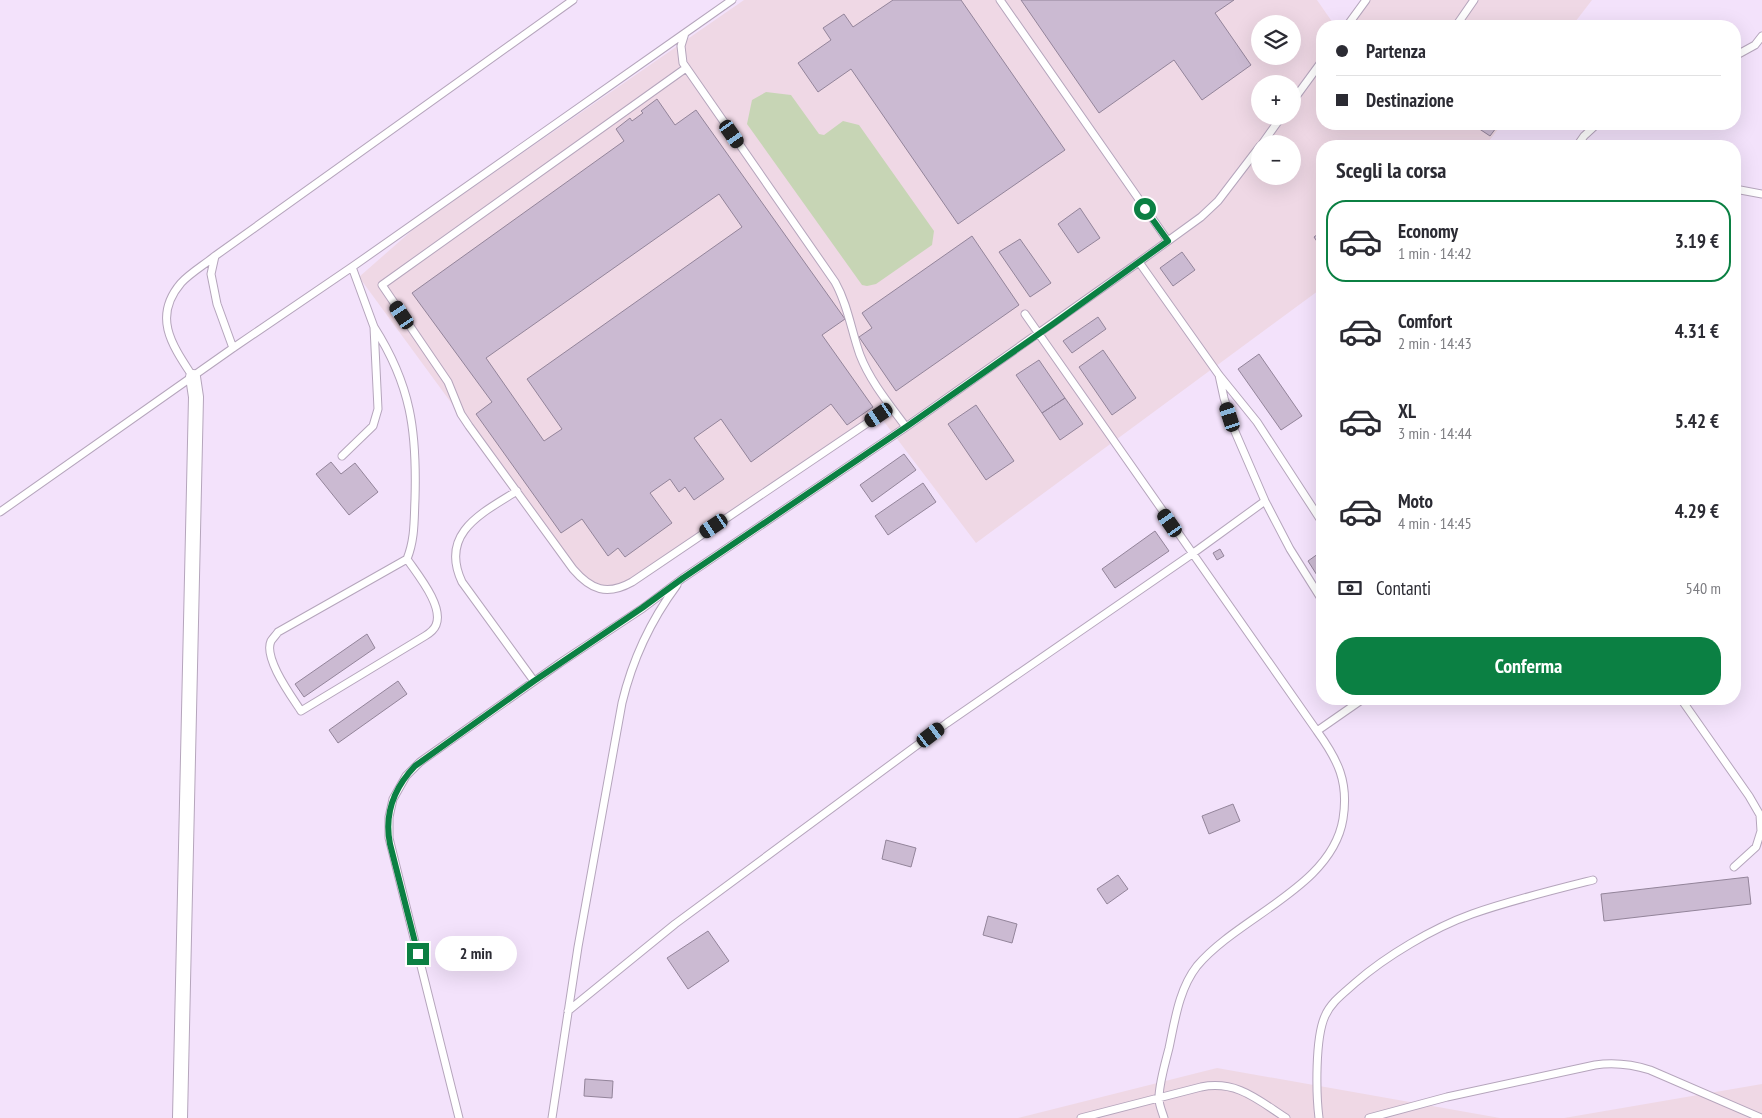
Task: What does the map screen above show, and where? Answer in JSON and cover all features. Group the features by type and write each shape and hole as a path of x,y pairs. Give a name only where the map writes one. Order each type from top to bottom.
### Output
{"street":[{"path":"180,1118 196,397 193,376"}],"lane":[{"path":"193,376 175,350 166,327 168,303 182,282 215,256 573,0"},
{"path":"0,512 732,0"},
{"path":"1000,0 1168,241"},
{"path":"1351,20 1366,0"},
{"path":"1460,20 1474,0"},
{"path":"685,33 681,51 686,68 835,282 844,300 861,358 875,383 906,427"},
{"path":"1741,53 1755,45 1762,36"},
{"path":"686,68 382,285 444,376 465,420 579,576 595,588 602,590 616,589 632,582 891,406"},
{"path":"1301,90 1316,69"},
{"path":"1581,140 1590,130"},
{"path":"459,1118 388,831 390,810 398,787 415,766 534,681 1038,335 1168,241 1218,201 1251,158"},
{"path":"1741,190 1762,194"},
{"path":"215,256 211,274 217,304 233,348"},
{"path":"1139,262 1219,375 1264,433 1316,513"},
{"path":"352,267 374,327 397,367 404,389 412,424 415,457 414,530 411,549 407,559 278,632 270,643 272,658 278,674 301,711 425,636 436,627 438,616 433,600 407,559"},
{"path":"1025,314 1318,731 1338,762 1343,780 1344,812 1336,844 1323,864 1314,874 1219,945 1192,973 1178,1006 1158,1098 1164,1118"},
{"path":"342,456 373,426 377,417 378,396 374,327"},
{"path":"1219,375 1233,427 1265,501 1290,549 1316,590"},
{"path":"517,491 467,525 459,538 455,558 456,568 462,582 534,681"},
{"path":"568,1011 675,924 947,723 1192,554 1265,501"},
{"path":"552,1118 578,947 625,690 652,624 665,602 683,578"},
{"path":"1318,731 1355,705"},
{"path":"1684,705 1749,796 1760,815 1761,831 1756,847 1734,867"},
{"path":"1319,1118 1317,1094 1320,1034 1327,1011 1346,991 1382,962 1455,921 1507,902 1593,880"},
{"path":"1369,1118 1457,1095 1596,1065 1620,1063 1650,1070 1761,1118"},
{"path":"1081,1118 1208,1086 1229,1086 1249,1094 1286,1118"}],"shaded area":[{"path":"744,0 1317,0 1331,20 1316,20 1316,130 1497,130 1490,140 1316,140 1316,292 976,543 879,415 632,582 602,590 573,569 359,277 417,226"},
{"path":"1366,0 1592,0 1577,20 1351,20"},
{"path":"1217,1068 1500,1118 1018,1118"},
{"path":"1762,1084 1762,1118 1564,1118"}],"green space":[{"path":"766,92 791,95 819,134 824,135 843,121 859,125 934,231 932,245 876,284 862,285 747,124 752,100"}],"building":[{"path":"893,0 961,0 1065,150 958,224 851,69 818,92 798,63 831,40 823,28 844,14 853,27"},
{"path":"1021,0 1234,0 1215,13 1251,65 1202,100 1174,60 1099,113"},
{"path":"657,99 675,125 696,110 845,319 822,335 873,407 847,425 831,404 751,462 721,419 694,438 724,479 694,500 685,487 679,492 670,479 650,493 672,523 625,557 618,548 608,556 582,519 561,533 476,414 492,402 412,293 624,141 616,129 630,118 632,121 643,113 641,111","holes":["719,194 742,227 527,379 562,429 544,441 486,358"]},
{"path":"1481,130 1494,130 1490,136"},
{"path":"1080,208 1100,238 1078,253 1058,224"},
{"path":"972,236 1019,305 896,391 859,337 872,328 862,313"},
{"path":"1020,239 1051,283 1030,297 999,252"},
{"path":"1182,252 1195,270 1173,286 1160,268"},
{"path":"1098,317 1106,329 1072,353 1063,341"},
{"path":"1103,350 1136,398 1112,415 1079,367"},
{"path":"1259,354 1302,416 1281,430 1238,369"},
{"path":"1039,360 1065,398 1042,413 1016,375"},
{"path":"1065,398 1083,424 1060,440 1042,413"},
{"path":"976,405 1014,461 986,480 948,424"},
{"path":"904,454 916,470 872,502 860,485"},
{"path":"331,462 341,474 355,463 378,492 349,515 316,474"},
{"path":"923,483 936,502 888,535 875,516"},
{"path":"1155,531 1169,551 1115,588 1102,569"},
{"path":"1220,549 1224,556 1217,560 1213,553"},
{"path":"1316,555 1316,574 1308,561"},
{"path":"367,634 375,648 304,697 295,684"},
{"path":"398,681 407,694 338,743 329,730"},
{"path":"1233,804 1240,821 1209,834 1202,816"},
{"path":"886,840 916,848 911,867 882,859"},
{"path":"1118,875 1128,889 1107,904 1097,889"},
{"path":"1748,877 1751,904 1604,921 1601,894"},
{"path":"988,916 1017,924 1012,943 983,935"},
{"path":"708,931 729,961 688,989 667,958"},
{"path":"585,1079 613,1081 612,1098 584,1096"}],"route":[{"path":"418,954 388,831 393,798 398,787 415,766 534,681 1024,345 1168,241 1145,209"}]}
